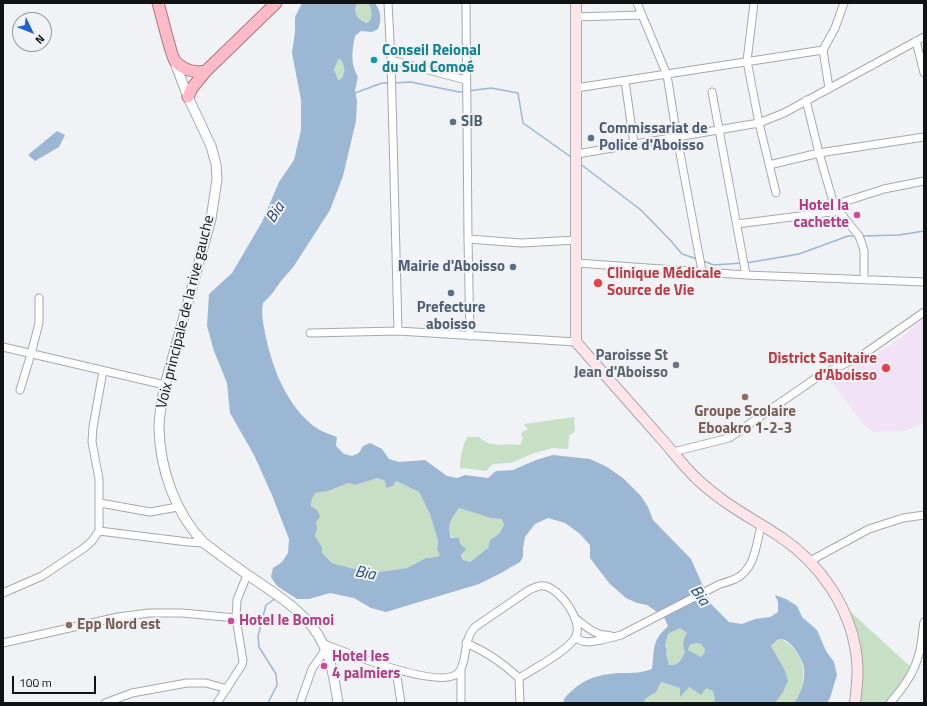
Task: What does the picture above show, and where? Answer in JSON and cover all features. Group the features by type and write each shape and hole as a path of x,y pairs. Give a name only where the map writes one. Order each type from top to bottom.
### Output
{"highway":[{"path":"158,3 174,60 190,71 206,71"},
{"path":"188,97 195,83 206,71 276,3"}],"main road":[{"path":"576,3 576,342 694,476 725,503 782,538 810,561 824,578 837,597 852,633 856,652 857,671 855,703"}],"street":[{"path":"388,3 391,60 398,331"},
{"path":"466,3 470,336"},
{"path":"637,3 667,75 702,271"},
{"path":"754,3 747,61 759,122 776,193"},
{"path":"829,88 823,50 835,28 844,3"},
{"path":"576,17 641,15"},
{"path":"577,154 759,122 784,113 924,37"},
{"path":"916,41 924,72"},
{"path":"576,88 823,50"},
{"name":"Voix principale de la rive gauche","path":"174,60 188,97 211,146 216,164 217,179 211,219 165,386 161,407 161,450 166,472 178,507 193,531 204,543 293,607 306,620 324,647 333,673 338,703"},
{"path":"391,60 466,80"},
{"path":"625,81 634,144"},
{"path":"712,92 746,275"},
{"path":"806,100 819,153 837,208 859,236 862,244 864,252 864,279"},
{"path":"769,165 819,153 924,137"},
{"path":"737,224 837,208 884,188 924,181"},
{"path":"468,239 521,243 577,240"},
{"path":"577,263 746,275 924,282"},
{"path":"20,390 39,323 39,298"},
{"path":"673,452 729,438 819,376 861,356 924,312"},
{"path":"310,333 398,331 576,342"},
{"path":"3,347 6,346 31,354 165,386"},
{"path":"3,593 42,576 84,548 92,541 99,531 99,479 92,442 93,427 103,371"},
{"path":"100,503 150,512 178,507"},
{"path":"810,561 869,529 903,518 924,515"},
{"path":"576,638 589,642 621,635 720,584 736,579 745,572 752,562 761,526"},
{"path":"99,531 204,543"},
{"path":"217,703 242,665 243,661 236,618 237,600 247,574"},
{"path":"461,703 461,668 466,643 471,631 529,590 539,586 545,586 556,592 570,610 578,629 576,638 551,659 519,678"},
{"path":"3,643 118,617 149,613 182,613 236,618"},
{"path":"574,617 593,631 602,635 605,634 614,637"},
{"path":"890,703 905,685 913,671 918,656 924,622"},
{"path":"466,643 478,648 511,670 519,678 520,703"},
{"path":"300,703 312,669 324,647 396,670 441,677 452,677 458,673 461,668"},
{"path":"396,670 401,703"},
{"path":"105,703 132,694 187,683 206,683 227,689"}],"shaded area":[{"name":"District Sanitaire d'Aboisso","path":"924,318 924,423 905,431 873,432 865,426 828,378 870,358 904,335"}],"green space":[{"path":"357,3 368,3 372,12 369,22 363,23 357,16 355,9"},
{"path":"340,59 344,67 344,71 341,79 337,80 334,71 338,60"},
{"path":"574,417 575,431 569,436 568,449 553,448 534,453 511,463 493,464 486,471 464,468 460,469 460,461 467,437 479,437 488,443 498,445 520,445 523,438 521,435 523,431 527,430 524,424"},
{"path":"378,478 385,481 386,488 393,486 396,481 419,492 430,514 438,541 437,550 440,555 437,557 426,558 407,568 379,572 350,568 332,563 322,553 322,547 315,536 316,524 312,504 315,493 328,491 349,483 355,485"},
{"path":"459,508 491,518 502,519 504,525 499,534 490,540 488,548 470,562 463,560 460,544 454,539 449,531 450,523"},
{"path":"842,604 912,668 890,703 855,703 859,672"},
{"path":"680,628 687,633 683,647 685,652 681,660 675,665 669,665 665,646 668,634"},
{"path":"781,639 790,645 796,652 803,668 802,685 794,703 775,703 777,699 776,656 771,646 776,640"},
{"path":"696,643 701,644 705,650 701,657 688,650 690,645"},
{"path":"660,682 680,688 689,687 701,694 706,688 713,691 715,699 714,703 644,703 645,699 656,692"}],"water":[{"name":"Bia","path":"302,3 357,3 355,9 356,15 366,23 369,22 371,14 368,3 375,3 380,13 378,29 372,32 361,31 355,36 352,57 355,72 358,77 355,90 357,101 356,121 343,176 330,210 294,266 263,303 263,321 271,358 280,382 293,404 316,428 337,437 336,446 344,454 352,456 359,453 363,446 370,443 382,449 389,459 399,462 425,460 447,476 457,478 465,475 488,478 496,471 513,470 536,460 553,455 590,459 607,467 623,478 641,496 648,507 653,520 691,559 711,604 729,622 742,624 755,619 770,617 778,612 778,602 775,595 786,599 797,606 802,617 817,630 826,651 834,662 837,675 827,703 794,703 803,685 803,664 792,645 785,640 779,639 776,640 771,646 785,671 788,681 783,692 775,703 714,703 715,699 713,691 706,688 701,695 689,687 680,697 680,688 661,682 656,692 645,699 644,703 564,703 564,699 570,692 589,679 604,675 652,669 656,641 668,626 664,617 647,605 637,603 626,598 610,584 590,558 590,545 579,533 565,523 548,518 535,524 525,537 523,557 520,562 479,584 386,612 371,608 354,598 330,593 309,599 297,599 277,586 271,577 273,568 282,562 288,553 289,539 272,495 254,455 230,413 227,383 214,351 207,326 209,294 232,273 262,222 279,182 294,160 301,130 301,100 292,53 295,32 295,17","holes":["340,59 344,69 343,76 338,80 334,70 338,60","378,478 385,481 386,488 393,486 396,481 419,492 430,514 438,541 437,550 440,555 437,557 426,558 407,568 379,572 350,568 332,563 322,553 322,547 315,536 317,528 316,522 320,517 318,511 311,506 312,499 315,493 328,491 349,483 355,485","459,508 491,518 502,519 504,525 499,534 490,540 488,548 470,562 463,560 461,555 466,549 460,544 459,538 451,538 449,526","680,628 687,633 683,642 685,652 681,660 675,665 669,665 665,646 668,634","696,643 701,644 705,650 701,657 688,650 690,645"]},
{"path":"57,131 65,135 59,147 35,161 28,155"}],"waterway":[{"path":"393,83 411,82 459,92 465,91"},
{"path":"355,93 382,83 389,83"},
{"path":"468,91 491,88 518,93 523,123 571,157"},
{"path":"579,163 641,210 682,254 697,259"},
{"path":"862,236 899,235 924,231"},
{"path":"746,263 799,254 848,236 856,236"},
{"path":"703,261 714,265 742,263"},
{"path":"268,703 277,685 276,674 259,647 258,636 266,605 276,598"}],"place":[{"name":"Conseil Reional du Sud Comoé","path":"374,60"},
{"name":"SIB","path":"453,122"},
{"name":"Commissariat de Police d'Aboisso","path":"591,138"},
{"name":"Hotel la cachette","path":"857,215"},
{"name":"Mairie d'Aboisso","path":"513,267"},
{"name":"Clinique Médicale Source de Vie","path":"598,283"},
{"name":"Prefecture aboisso","path":"451,293"},
{"name":"Paroisse St Jean d'Aboisso","path":"676,365"},
{"name":"District Sanitaire d'Aboisso","path":"886,368"},
{"name":"Groupe Scolaire Eboakro 1-2-3","path":"745,397"},
{"name":"Hotel le Bomoi","path":"231,621"},
{"name":"Epp Nord est","path":"69,625"},
{"name":"Hotel les 4 palmiers","path":"324,666"}]}
